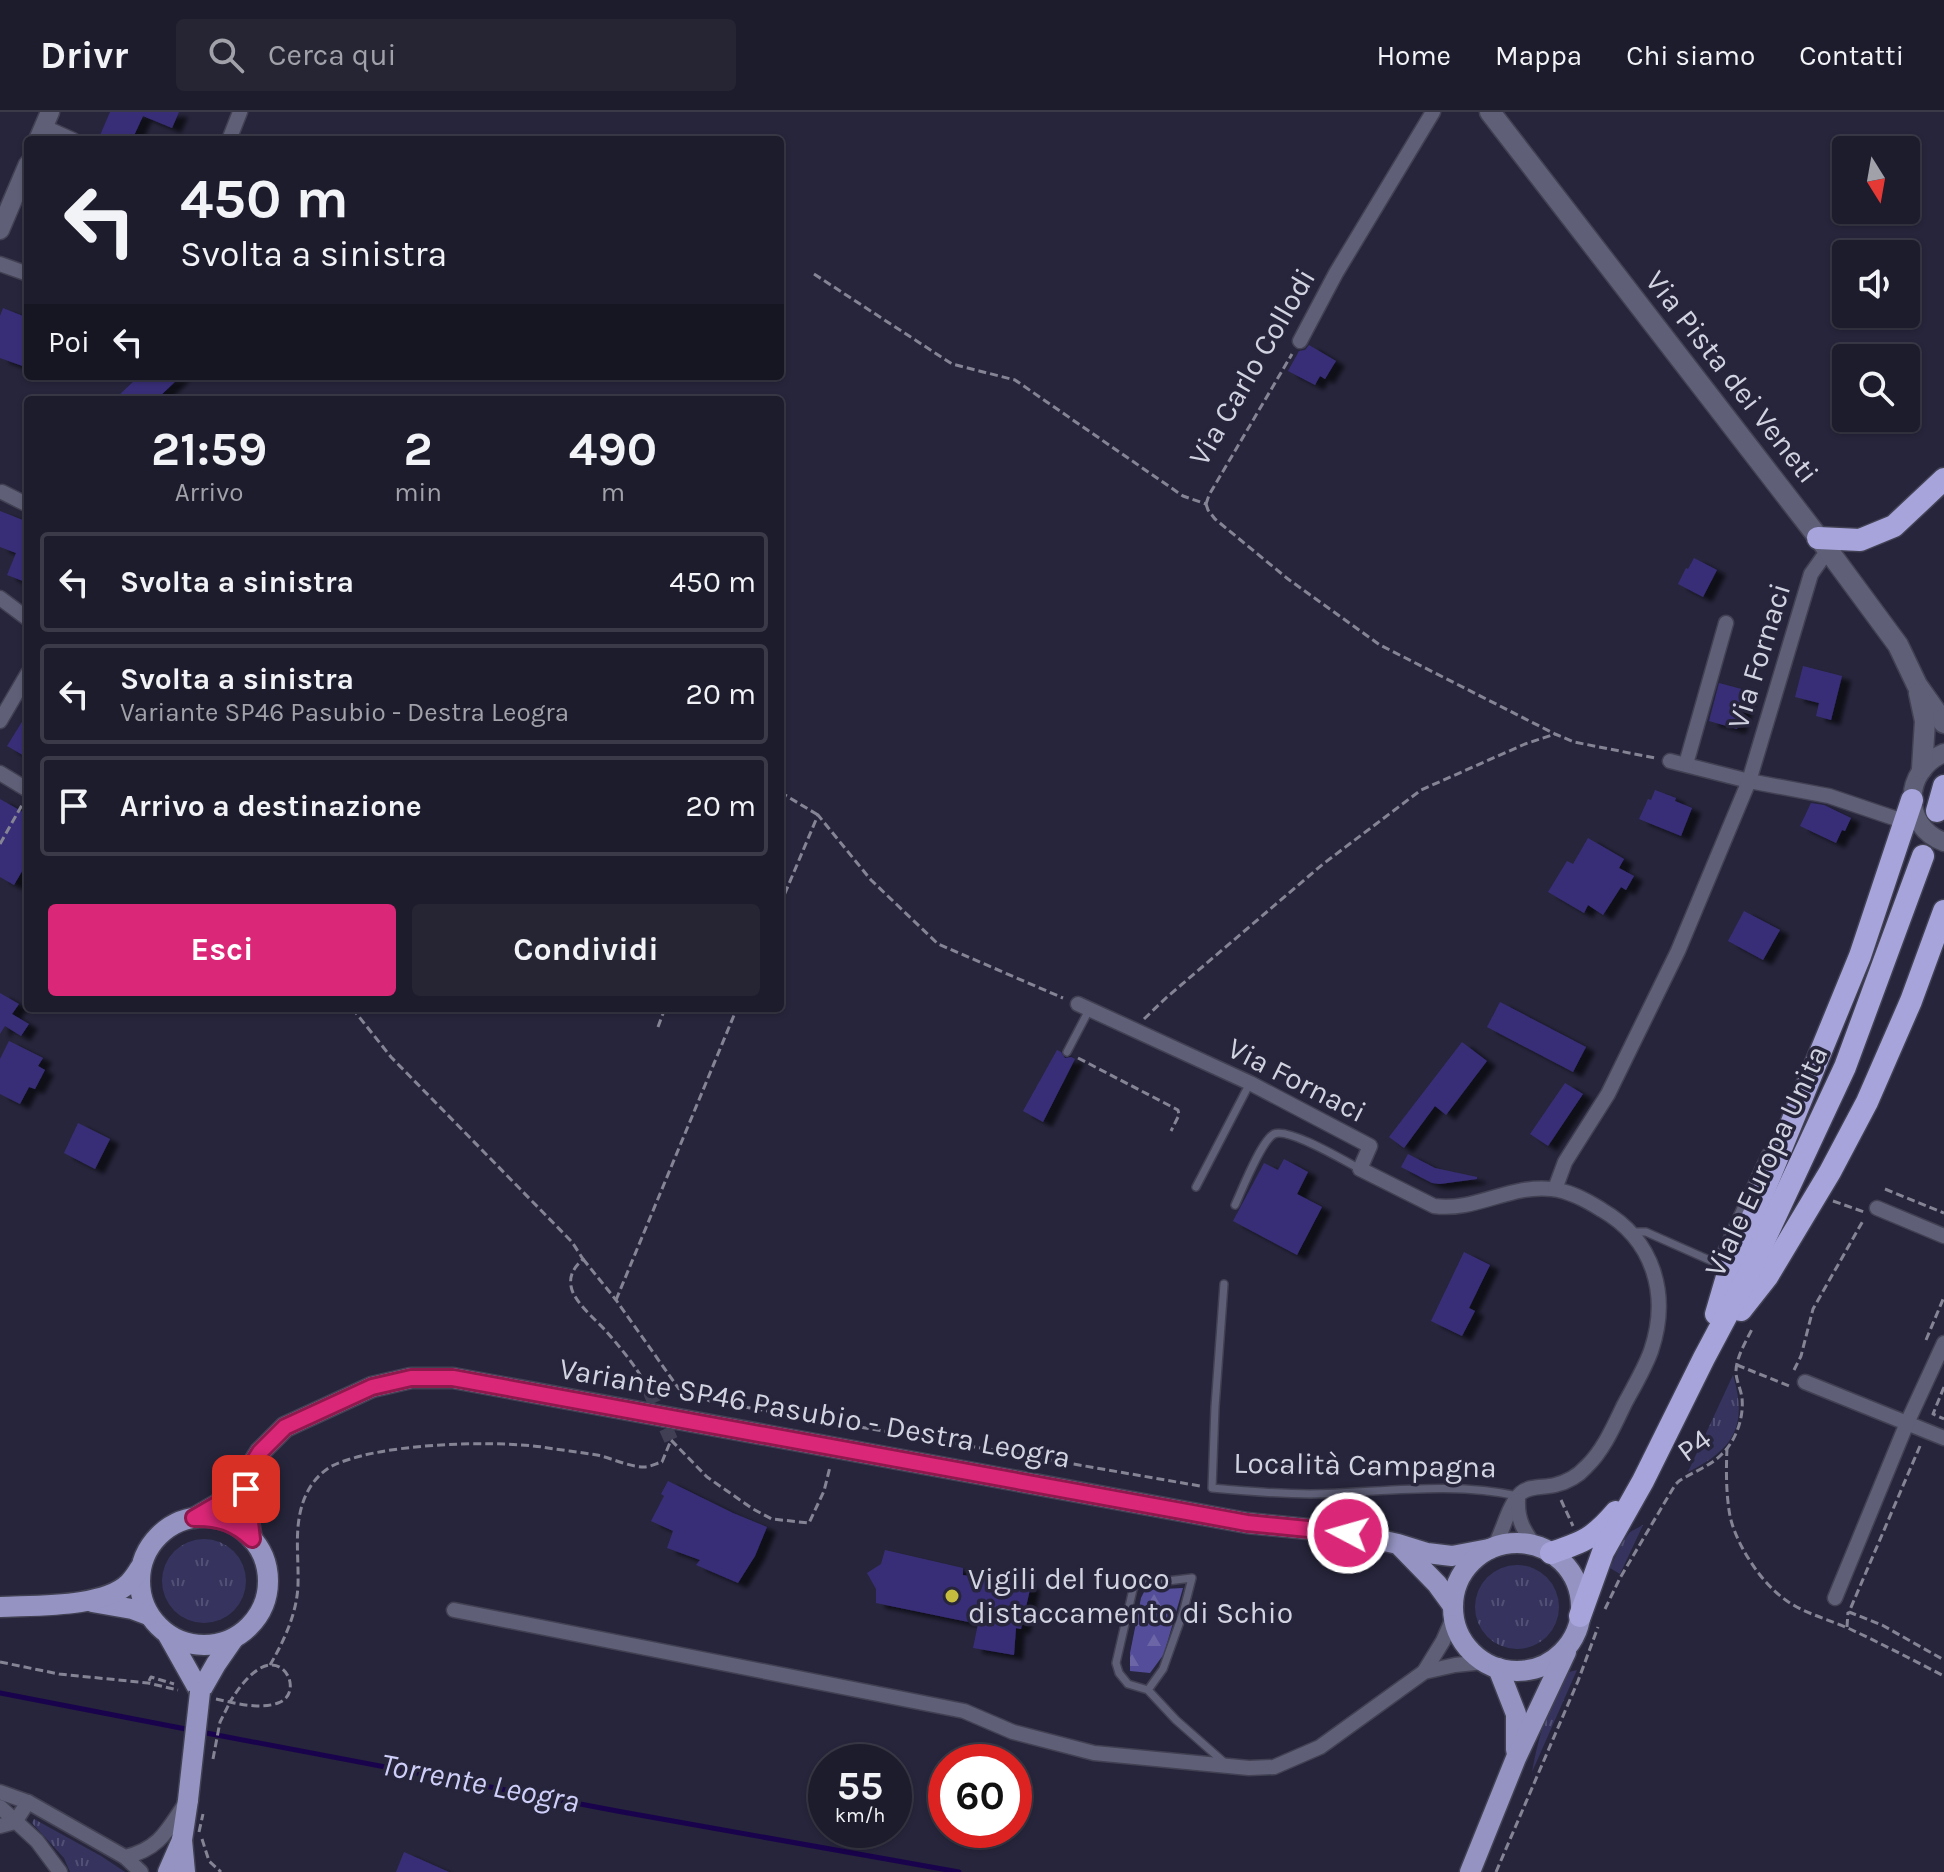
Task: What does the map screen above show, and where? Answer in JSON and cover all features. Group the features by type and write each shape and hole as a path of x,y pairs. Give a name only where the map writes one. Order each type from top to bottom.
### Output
{"highway":[{"path":"1823,544 1860,540 1894,526 1944,479"},
{"path":"1937,811 1944,786"},
{"path":"1704,1358 1731,1263 1860,956 1912,800"},
{"name":"Viale Europa Unita","path":"1643,1481 1746,1279 1845,1067 1923,856"},
{"path":"1704,1358 1767,1277 1830,1172 1867,1102 1911,1001 1944,911"},
{"path":"1911,1001 1944,939"},
{"path":"1543,1549 1581,1543 1593,1536 1643,1481"},
{"path":"1578,1624 1603,1552 1643,1481"}],"main road":[{"name":"Via Pista dei Veneti","path":"1490,112 1823,544 1898,645 1917,685 1943,720"},
{"name":"Via Pista dei Veneti","path":"1917,685 1925,721 1922,769"},
{"name":"Variante SP46 Pasubio - Destra Leogra","path":"194,1518 229,1495 260,1452 285,1427 372,1387 411,1378 453,1378 1247,1523 1348,1533 1427,1553 1452,1556 1491,1548"},
{"path":"248,1471 246,1504 252,1539"},
{"path":"88,1602 111,1595 128,1585 160,1534 176,1523 207,1517 232,1523 252,1539 267,1568 265,1601 258,1616 234,1638 207,1646 193,1645 168,1635"},
{"path":"1453,1612 1457,1583 1470,1563 1491,1548 1507,1544 1522,1543 1543,1549 1565,1565 1575,1580 1580,1598 1578,1624 1516,1758 1470,1872"},
{"path":"1398,1544 1437,1584 1453,1612 1459,1635 1469,1650 1491,1665 1516,1671 1552,1661 1565,1648 1578,1624"},
{"path":"140,1568 139,1587 148,1615 168,1635 200,1694"},
{"path":"0,1607 88,1602 132,1609 148,1615"},
{"path":"185,1872 183,1833 200,1694 234,1638"},
{"path":"1491,1665 1516,1714 1516,1758"},
{"path":"168,1872 183,1833"}],"street":[{"path":"231,136 240,112"},
{"name":"Via Carlo Collodi","path":"1300,341 1336,273 1433,112"},
{"path":"44,126 65,136"},
{"path":"0,230 24,173"},
{"path":"0,264 24,273"},
{"path":"2,492 24,503"},
{"name":"Via Fornaci","path":"1555,1189 1565,1162 1608,1094 1678,951 1749,781 1811,574 1823,544"},
{"path":"0,598 24,616"},
{"name":"Via Fornaci","path":"1686,764 1726,623"},
{"path":"0,721 24,680"},
{"path":"1922,769 1944,753"},
{"path":"1670,761 1749,781 1829,796 1894,818 1903,824"},
{"name":"Via Pista dei Veneti","path":"1912,800 1913,789 1922,769"},
{"path":"0,773 24,790"},
{"path":"1912,800 1920,824 1944,842"},
{"name":"Via Fornaci","path":"1083,1007 1250,1083 1370,1146 1360,1169 1434,1206 1462,1206 1512,1191 1555,1189 1588,1201 1632,1232 1655,1275 1659,1294 1659,1315 1651,1351 1610,1433 1588,1466 1573,1478 1555,1486 1527,1489 1518,1496"},
{"path":"1877,1208 1944,1236"},
{"path":"1835,1598 1907,1423 1944,1343"},
{"path":"1805,1382 1944,1438"},
{"name":"Località Campagna","path":"1491,1548 1518,1496"},
{"name":"Località Campagna","path":"1518,1496 1517,1512 1522,1528 1543,1549"},
{"path":"454,1610 964,1711 1013,1732 1094,1753 1249,1768 1274,1767 1320,1747 1424,1672 1443,1641 1453,1612"},
{"path":"1424,1672 1455,1665 1491,1665"},
{"path":"0,1792 28,1802 125,1857 141,1872"},
{"path":"7,1824 28,1802"},
{"path":"0,1807 7,1824 37,1841 60,1872"},
{"path":"125,1857 183,1833"}],"lane":[{"path":"1067,1052 1083,1007"},
{"path":"1196,1187 1250,1083"},
{"path":"1235,1205 1265,1142 1275,1133 1284,1132 1298,1137 1360,1169"},
{"path":"1632,1232 1646,1232 1716,1263 1766,1153"},
{"path":"1212,1488 1224,1284"},
{"name":"Località Campagna","path":"1212,1488 1309,1494 1424,1488 1490,1490 1518,1496"},
{"path":"1148,1690 1163,1669 1192,1578 1134,1585 1116,1663 1128,1684 1148,1690 1176,1720 1228,1766"}],"path":[{"name":"Via Carlo Collodi","path":"814,274 952,364 1015,380 1183,496 1206,504 1300,341"},
{"path":"1206,504 1215,519 1288,579 1380,645 1574,742 1670,761"},
{"path":"1133,1029 1323,864 1421,790 1555,734"},
{"path":"784,794 818,815 871,880 938,944 1083,1007"},
{"path":"0,844 24,800"},
{"path":"784,896 818,815"},
{"path":"355,1012 391,1057 572,1242 679,1389 710,1401 1212,1488"},
{"path":"658,1027 664,1012"},
{"path":"616,1300 735,1012"},
{"path":"1067,1052 1178,1110 1179,1115 1171,1131"},
{"path":"1885,1189 1944,1213"},
{"path":"1794,1370 1801,1356 1813,1309 1867,1214 1828,1199"},
{"path":"583,1259 572,1270 571,1285 575,1297 607,1332 649,1390"},
{"path":"1922,1349 1944,1297"},
{"path":"1753,1327 1737,1365 1801,1391 1805,1382"},
{"name":"P4","path":"1496,1872 1620,1578 1675,1485 1713,1461 1727,1448 1740,1422 1743,1410 1737,1365"},
{"path":"1944,1387 1933,1414 1944,1419"},
{"path":"230,1702 244,1682 259,1669 270,1665 295,1610 298,1518 308,1489 317,1477 330,1468 358,1456 398,1449 467,1444 538,1446 597,1455 645,1467 662,1462 671,1440 707,1477 753,1509 772,1519 809,1523 824,1491 830,1467"},
{"path":"1920,1445 1849,1612 1882,1625 1944,1660"},
{"path":"1727,1448 1726,1474 1731,1519 1749,1561 1766,1583 1784,1599 1944,1676"},
{"path":"0,1662 59,1674 148,1683 241,1704 265,1705 286,1699 292,1689 290,1680 282,1670 270,1665"},
{"path":"148,1683 151,1677"},
{"path":"183,1833 221,1872"}],"green space":[{"path":"1733,1375 1739,1408 1733,1434 1717,1454 1688,1472"},
{"path":"1643,1525 1620,1574 1610,1568 1630,1532"},
{"path":"204,1539 220,1542 234,1551 243,1565 246,1581 243,1597 234,1611 220,1620 204,1623 188,1620 174,1611 165,1597 162,1581 165,1565 174,1551 188,1542"},
{"path":"1517,1565 1533,1568 1547,1577 1556,1591 1559,1607 1556,1623 1547,1637 1533,1646 1517,1649 1501,1646 1487,1637 1478,1623 1475,1607 1478,1591 1487,1577 1501,1568"},
{"path":"1183,1588 1164,1654 1150,1673 1130,1671 1130,1653 1145,1590"},
{"path":"1577,1670 1532,1772 1550,1708 1569,1672"},
{"path":"34,1819 125,1872 70,1872 64,1858 32,1823"}],"building":[{"path":"110,112 179,112 172,128 143,116 134,136 100,136"},
{"path":"3,308 24,316 24,367 0,358 0,316"},
{"path":"1309,345 1336,361 1325,379 1320,376 1315,385 1288,371 1299,351"},
{"path":"135,380 177,380 160,396 118,396"},
{"path":"0,511 24,520 24,581 7,575 16,553 0,547"},
{"path":"1694,558 1717,570 1703,597 1678,584"},
{"path":"1803,666 1842,676 1831,720 1816,716 1819,703 1795,697"},
{"path":"1719,683 1749,691 1737,729 1709,721"},
{"path":"24,718 24,756 7,746"},
{"path":"1655,790 1692,808 1681,836 1639,819"},
{"path":"0,799 24,813 24,868 14,885 0,877"},
{"path":"1811,803 1824,805 1851,818 1836,843 1800,826"},
{"path":"1588,838 1624,859 1619,868 1634,876 1626,890 1621,887 1603,915 1588,905 1584,913 1548,892 1567,861 1573,864"},
{"path":"1744,911 1780,930 1763,960 1728,941"},
{"path":"0,993 19,1004 12,1014 29,1024 21,1036 5,1026 0,1034"},
{"path":"1500,1002 1586,1047 1573,1072 1487,1027"},
{"path":"9,1041 43,1058 38,1066 45,1070 35,1089 29,1087 20,1104 0,1094 0,1059"},
{"path":"1462,1042 1487,1061 1446,1115 1435,1106 1404,1148 1389,1137"},
{"path":"1057,1050 1065,1058 1075,1059 1043,1122 1023,1111"},
{"path":"1565,1083 1583,1094 1548,1146 1530,1134"},
{"path":"78,1123 110,1139 95,1169 64,1153"},
{"path":"1408,1154 1435,1168 1477,1179 1432,1183 1401,1167"},
{"path":"1284,1159 1308,1172 1297,1194 1322,1207 1297,1255 1233,1221 1264,1163 1278,1170"},
{"path":"1464,1252 1490,1265 1469,1308 1475,1311 1462,1336 1431,1321"},
{"path":"668,1481 767,1527 755,1556 738,1583 696,1565 700,1560 667,1548 673,1531 651,1521"},
{"name":"Vigili del fuoco distaccamento di Schio","path":"885,1550 963,1568 963,1575 1031,1585 1021,1629 1016,1628 1014,1655 973,1648 978,1624 876,1603 876,1589 867,1573 881,1564"},
{"path":"404,1852 449,1872 396,1872"}],"waterway":[{"name":"Torrente Leogra","path":"0,1693 191,1730"},
{"name":"Torrente Leogra","path":"201,1732 959,1872"}],"tunnel":[{"path":"649,1390 671,1440"}],"place":[{"name":"Vigili del fuoco distaccamento di Schio","path":"952,1596"}],"route":[{"path":"246,1489 252,1539 232,1523 207,1517 194,1518 229,1495 260,1452 285,1427 372,1387 411,1378 453,1378 1247,1523 1348,1533"}]}
